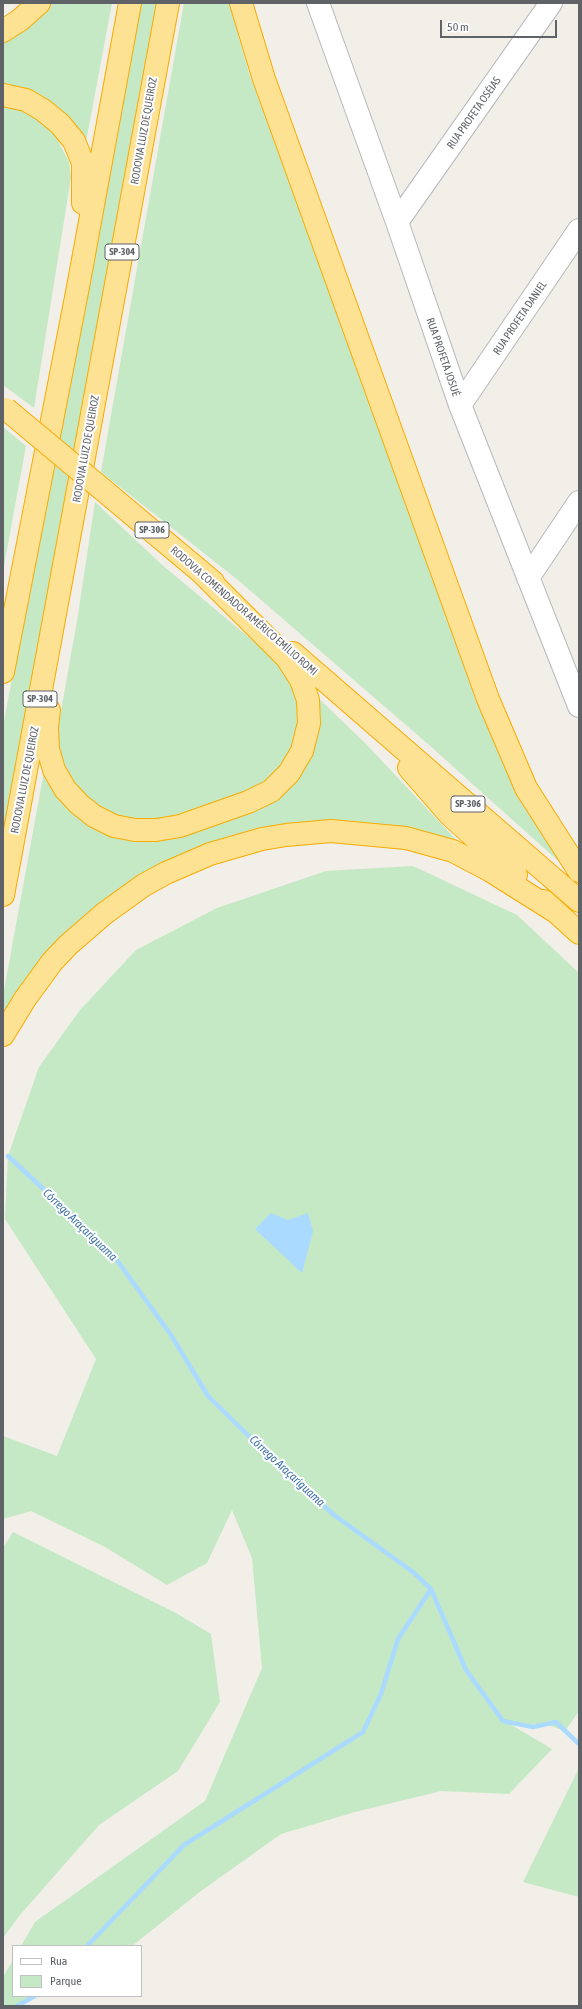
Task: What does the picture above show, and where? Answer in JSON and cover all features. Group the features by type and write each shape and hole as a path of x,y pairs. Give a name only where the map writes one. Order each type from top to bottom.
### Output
{"highway":[{"path":"3,31 20,20 39,3"},
{"path":"3,672 78,287 130,3"},
{"name":"RODOVIA LUIZ DE QUEIROZ","path":"3,895 77,502 168,3"},
{"path":"241,3 270,94 488,699 526,788 579,871"},
{"path":"3,95 26,100 44,110 60,124 74,141 83,163 84,194 78,287"},
{"name":"RODOVIA COMENDADOR AMÉRICO EMÍLIO ROMI","path":"4,408 201,572 579,901"},
{"path":"77,502 47,728 48,749 54,770 65,789 89,812 114,826 135,830 156,830 180,826 248,802 271,791 289,773 302,751 309,723 308,700 301,680 287,658 201,572"},
{"path":"3,662 9,640"},
{"name":"RODOVIA COMENDADOR AMÉRICO EMÍLIO ROMI","path":"356,708 449,814 579,933"},
{"path":"3,1035 25,999 52,962 68,945 105,913 144,885 166,873 210,854 262,840 286,835 331,831 381,834 429,843 453,851 491,870 556,912"}],"street":[{"name":"RUA PROFETA JOSUÉ","path":"318,3 397,222 460,406 579,706"},
{"name":"RUA PROFETA OSÉIAS","path":"397,222 551,3"},
{"name":"RUA PROFETA DANIEL","path":"460,406 579,230"},
{"path":"528,578 579,502"}],"green space":[{"path":"50,3 112,3 85,147 3,87 3,39"},
{"path":"137,3 157,3 3,836 3,727"},
{"path":"184,3 229,3 249,73 374,413 574,875 428,744 238,580 101,472"},
{"path":"3,106 16,108 44,123 55,135 69,162 71,177 34,408 3,385"},
{"path":"3,427 26,446 3,571"},
{"path":"95,502 161,564 288,670 299,691 299,742 274,781 164,825 115,818 85,797 71,782 63,766 58,749 58,728 77,621"},
{"path":"313,693 365,743 464,848 333,826 135,886 3,1026 3,996 45,766 110,834 273,799"},
{"path":"413,866 517,915 579,973 579,1711 565,1731 545,1724 521,1725 505,1721 552,1749 509,1794 441,1791 355,1812 281,1834 201,1891 133,1945 22,1945 35,1922 205,1801 262,1668 252,1558 232,1510 207,1563 167,1585 105,1547 31,1511 3,1519 3,1436 57,1456 96,1359 5,1219 8,1156 39,1067 80,1010 136,950 217,908 326,871"},
{"path":"13,1532 176,1613 211,1634 220,1702 178,1771 99,1825 20,1915 3,1938 3,1548"},
{"path":"579,1768 579,1897 523,1882"},
{"path":"12,1962 12,1997 33,1997 17,2006 3,2006 3,1977"}],"water":[{"path":"271,1213 288,1220 308,1213 313,1231 302,1273 255,1229"}],"waterway":[{"name":"Córrego Araçariguama","path":"8,1156 111,1252 171,1335 208,1396 260,1447 334,1515 413,1572 431,1589 466,1670 503,1721 533,1727 556,1722 579,1744"},
{"path":"88,1945 184,1845 363,1732 381,1694 398,1639 431,1589"},
{"path":"17,2006 33,1997"}]}
